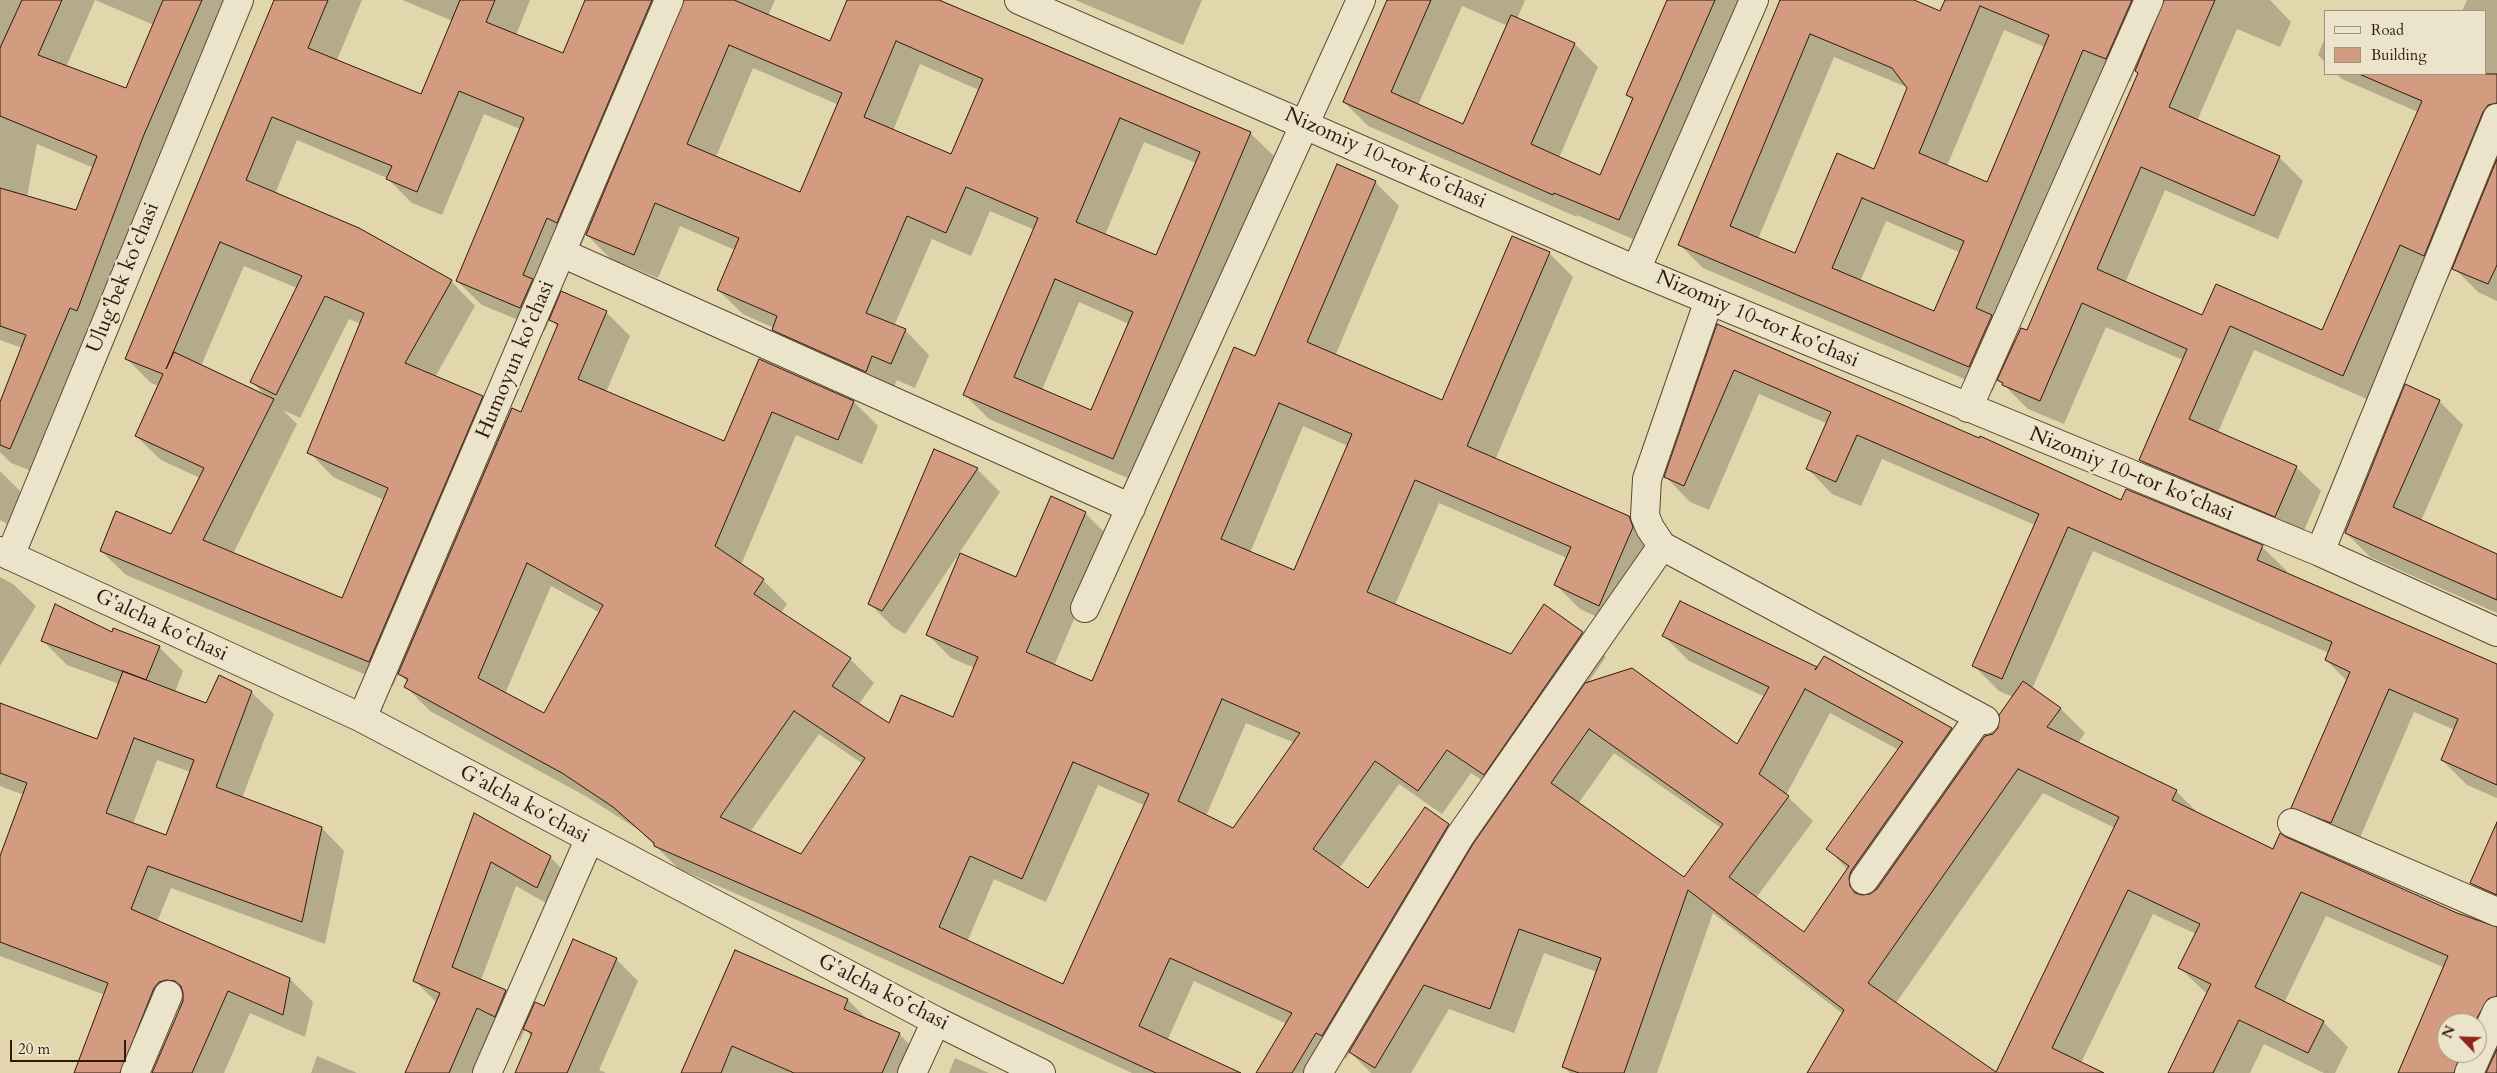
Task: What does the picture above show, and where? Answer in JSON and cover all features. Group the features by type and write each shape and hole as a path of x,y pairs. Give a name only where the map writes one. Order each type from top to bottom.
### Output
{"street":[{"name":"Ulugʻbek koʻchasi","path":"5,553 239,0"},
{"name":"Humoyun koʻchasi","path":"362,718 669,0"},
{"name":"Nizomiy 10-tor koʻchasi","path":"1019,0 1636,270 2320,552 2497,632"},
{"path":"1085,608 1361,0"},
{"path":"1636,270 1754,0"},
{"path":"1968,408 2149,0"},
{"path":"2320,552 2497,118"},
{"path":"562,253 1131,508"},
{"path":"1710,300 1647,479 1644,500 1645,516 1650,528 1662,546 1982,718 1864,880"},
{"path":"1318,1073 1460,836 1662,546"},
{"name":"Gʻalcha koʻchasi","path":"5,553 362,718 589,840 936,1021 1041,1073"},
{"path":"2292,823 2497,912"},
{"path":"487,1073 589,840"},
{"path":"135,1073 168,995"},
{"path":"2470,1073 2497,1011"},
{"path":"912,1073 936,1021"}],"building":[{"path":"22,0 62,0 38,55 126,88 163,0 202,0 143,137 77,311 70,308 10,449 0,445 0,402 26,335 0,326 0,188 76,210 97,156 0,116 0,48"},
{"path":"274,0 328,0 308,48 421,94 460,0 495,0 486,22 563,53 585,0 652,0 557,223 547,218 523,275 533,279 520,308 456,281 524,118 459,91 417,192 386,179 392,166 272,117 246,180 359,228 452,280 405,363 483,396 369,662 100,551 116,511 171,534 204,468 135,436 163,374 125,359","holes":["220,242 302,276 250,382 276,395 325,296 364,313 307,453 388,488 342,598 203,540 274,399 174,352 166,369"]},
{"path":"684,0 734,0 830,41 847,0 939,0 1251,132 1113,459 963,395 1038,218 966,187 946,233 907,216 866,313 906,329 891,364 872,356 866,372 772,330 777,316 717,290 739,238 655,203 634,255 586,235","holes":["896,41 983,79 951,154 864,117","729,45 842,93 800,192 687,144","1120,118 1200,152 1156,255 1076,222","1055,279 1133,312 1091,410 1014,377"]},
{"path":"1387,0 1431,0 1391,92 1463,124 1511,15 1575,43 1531,144 1600,175 1633,98 1626,95 1667,0 1715,0 1619,220 1554,193 1553,195 1343,102"},
{"path":"1780,0 1914,0 1940,11 1945,0 2132,0 2106,59 2083,50 1976,308 1992,315 1969,367 1678,245","holes":["1980,6 2049,35 1987,182 1919,153","1810,34 1892,68 1907,88 1874,169 1837,153 1795,253 1730,226","1862,198 1964,241 1934,311 1832,268"]},
{"path":"2164,0 2215,0 2169,107 2280,156 2254,216 2141,167 2097,269 2202,315 2216,284 2322,330 2422,101 2361,75 2497,74 2497,103 2488,105 2483,112 2424,256 2400,245 2343,376 2230,326 2189,419 2297,466 2275,517 2139,460 2187,349 2082,303 2040,401 2002,385 2003,383 1997,380 2021,328 2027,330 2138,73 2135,71"},
{"path":"2497,159 2497,265 2488,284 2452,269"},
{"path":"1337,164 1376,181 1307,342 1442,400 1512,236 1550,252 1467,446 1629,516 1633,527 1599,606 1554,585 1571,547 1415,480 1367,592 1511,654 1544,604 1583,632 1484,775 1447,750 1418,791 1375,761 1313,849 1368,888 1425,807 1449,824 1322,1036 1316,1033 1292,1073 1256,1073 1292,1013 1170,958 1139,1026 1241,1073 1156,1073 810,914 654,846 654,843 613,807 562,773 404,687 408,679 398,674 512,408 521,412 558,324 549,320 561,291 607,311 578,379 724,441 759,359 854,401 838,440 772,412 715,546 764,579 754,594 851,658 832,686 889,723 901,695 953,717 978,657 926,635 960,553 1016,577 1051,496 1086,512 1026,652 1092,681 1234,347 1255,356","holes":["1279,403 1352,434 1294,570 1221,539","527,563 603,605 544,713 478,678","1222,699 1300,733 1233,828 1178,801","794,711 865,758 801,854 720,817","1073,762 1149,794 1063,984 939,927 970,856 1022,879"]},
{"path":"1717,324 1979,438 1980,436 2121,500 2126,489 2263,545 2257,560 2497,664 2497,785 2441,760 2458,719 2389,689 2331,823 2291,808 2350,672 2325,660 2332,642 2068,527 2002,679 1972,666 2039,514 1857,435 1836,482 1806,469 1831,412 1734,370 1684,486 1664,477"},
{"path":"2405,384 2440,400 2393,507 2497,554 2497,600 2345,533"},
{"path":"934,449 978,468 882,611 868,604"},
{"path":"1680,601 1817,667 1824,656 1952,728 1851,871 1849,878 1850,886 1855,893 1862,895 1870,894 1877,889 1985,736 1993,734 1998,728 1999,715 2023,681 2061,708 2047,727 2177,790 2172,800 2273,849 2280,833 2457,913 2497,927 2497,996 2488,999 2480,1013 2437,1013 2437,1063 2458,1063 2454,1073 2398,1073 2448,956 2301,892 2255,987 2324,1021 2308,1053 2239,1020 2213,1073 2168,1073 2211,984 2178,968 2200,924 2128,890 2052,1048 2104,1073 1807,1073 1844,1010 1688,890 1624,1073 1579,1073 1562,1067 1601,958 1519,929 1490,1009 1424,985 1375,1068 1349,1052 1473,844 1585,683 1632,668 1737,744 1769,687 1662,636","holes":["1805,689 1903,742 1826,849 1849,866 1804,932 1729,877 1789,796 1759,774","1589,729 1723,824 1684,877 1551,783","2018,769 2119,817 1996,1072 1868,983"]},
{"path":"55,604 112,632 113,628 160,646 146,680 41,641"},
{"path":"123,671 206,703 219,675 252,691 216,787 322,827 302,922 148,866 131,909 290,978 283,1015 228,991 192,1073 152,1073 183,1001 181,986 175,981 166,980 159,982 154,988 120,1073 74,1073 108,983 0,942 0,856 27,783 0,773 0,703 97,739","holes":["134,738 194,760 166,835 106,813"]},
{"path":"474,813 551,856 537,888 491,862 452,967 506,990 495,1017 477,1008 449,1073 405,1073 440,993 413,981"},
{"path":"2497,822 2497,895 2470,883"},
{"path":"573,939 617,958 567,1073 515,1073 532,1033 523,1029 535,1002 544,1006"},
{"path":"735,950 848,999 844,1009 900,1033 882,1073 794,1073 732,1046 721,1073 681,1073"},
{"path":"2497,1049 2497,1073 2486,1073"}]}
